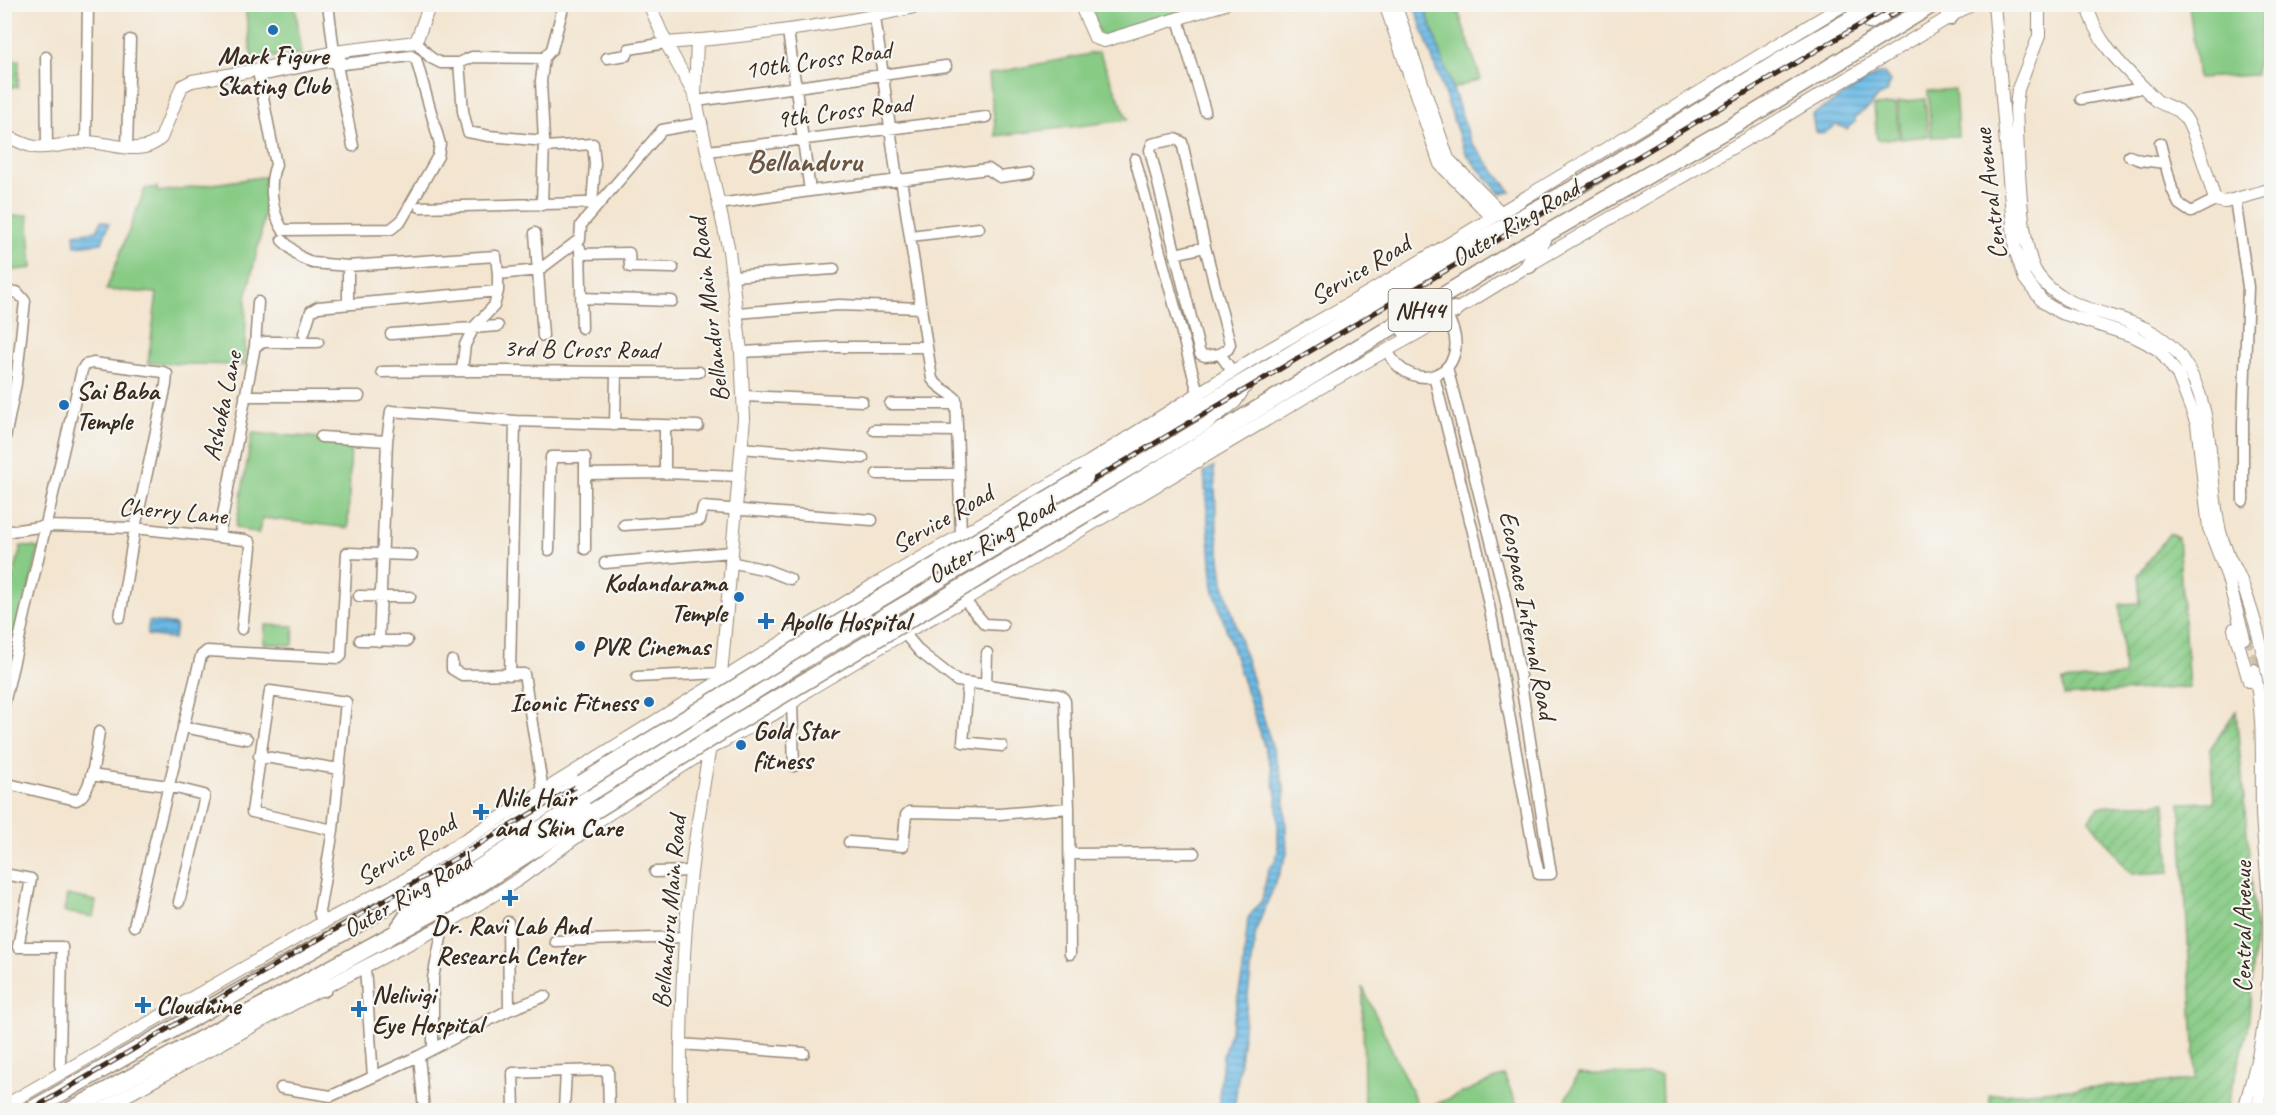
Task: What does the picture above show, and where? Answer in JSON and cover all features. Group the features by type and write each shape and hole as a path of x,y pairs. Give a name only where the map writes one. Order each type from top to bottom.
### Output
{"highway":[{"name":"Outer Ring Road","path":"31,1110 582,783 796,649 1252,377 1404,279 1547,204 1878,4"},
{"path":"1547,204 1583,194 1898,4"},
{"name":"Outer Ring Road","path":"71,1110 321,982 395,933 447,905 729,726 1105,502 1326,376 1379,335 1545,234 1755,113 1933,4"},
{"path":"1529,265 1545,234"},
{"path":"1379,335 1403,331 1436,315 1451,313"},
{"path":"395,933 415,905 452,885 714,719"}],"street":[{"path":"86,142 88,4"},
{"path":"328,4 353,146"},
{"path":"416,42 430,4"},
{"path":"542,205 544,144 541,106 544,58 552,49 564,4"},
{"path":"649,4 666,43 696,99"},
{"path":"607,58 627,55 629,49 788,31 875,17 927,4"},
{"path":"1080,4 1095,38 1104,41 1225,4"},
{"path":"1385,4 1420,95"},
{"path":"1395,4 1440,164 1496,215"},
{"name":"Service Road","path":"4,1106 322,923 402,889 543,791 722,677 961,534 1089,462 1232,371 1404,279 1496,215 1845,4"},
{"path":"100,1110 182,1065 321,982 365,968 441,927 518,880 601,819 710,749 792,704 808,690 964,600 1326,376 1387,350 1529,265 1745,141 1954,11 1971,4"},
{"name":"Central Avenue","path":"1994,4 2015,249 2025,279 2043,302 2059,312 2133,336 2160,351 2170,362 2189,398 2197,424 2210,528 2223,554"},
{"name":"Central Avenue","path":"2039,4 2039,36 2018,89 2016,108 2024,223 2030,258 2036,273 2061,297 2086,309 2149,328 2165,340 2180,356 2199,393 2207,421 2223,554 2247,636"},
{"path":"2087,4 2092,25 2101,39 2142,86 2162,105 2177,109 2185,116 2215,200"},
{"path":"875,17 882,74 932,379 938,387 953,395 956,404 961,534"},
{"path":"1178,19 1205,111"},
{"path":"788,31 810,191"},
{"path":"127,148 130,40"},
{"name":"Bellandur Main Road","path":"697,40 696,99 732,276 744,396 722,677 714,719"},
{"path":"4,135 35,147 86,142 144,148 155,144 161,138 182,86 192,81 416,42"},
{"path":"416,42 431,58 441,63 459,63 472,57 544,58"},
{"path":"337,55 344,63 411,56 416,59 440,144 438,156 402,221 391,229 283,230 276,219 272,175 276,165 259,76 337,55"},
{"path":"46,57 47,147"},
{"path":"459,63 463,111 468,132 544,144 593,144 594,206"},
{"name":"10th Cross Road","path":"696,99 946,66"},
{"path":"2081,99 2137,89 2142,86"},
{"name":"9th Cross Road","path":"708,151 986,117"},
{"path":"582,328 581,225 594,206 662,130 702,123"},
{"path":"1175,139 1182,142 1205,247 1230,344 1228,349 1220,354 1204,356 1200,354 1175,254 1150,150 1152,144 1175,139"},
{"path":"2160,143 2172,189 2179,204 2191,212 2215,200 2225,202 2271,189"},
{"path":"2129,156 2140,160 2165,163"},
{"path":"1135,159 1198,393"},
{"path":"719,204 988,169 1000,177 1029,173"},
{"path":"2235,199 2248,287 2243,423 2243,501"},
{"path":"420,207 586,203 594,206"},
{"path":"910,236 979,228"},
{"path":"535,233 543,336"},
{"path":"498,274 539,270 580,239"},
{"path":"282,240 300,257 313,263 348,266 496,256 498,291 494,306 474,327 465,345 462,370"},
{"path":"1175,254 1205,247"},
{"path":"580,254 629,253 630,267 673,268"},
{"path":"348,266 348,303"},
{"path":"732,276 834,269"},
{"path":"304,333 311,311 318,307 498,291"},
{"path":"4,293 17,292 25,301 10,383 4,443"},
{"path":"581,298 672,301"},
{"path":"255,346 258,302"},
{"path":"737,313 839,305 922,308"},
{"path":"1387,350 1394,362 1411,374 1434,376 1447,367 1456,348 1456,334 1451,313"},
{"path":"391,334 498,326"},
{"name":"Ashoka Lane","path":"219,536 255,346 264,342 318,342"},
{"path":"741,352 837,347 927,347"},
{"path":"1220,354 1232,371"},
{"path":"4,704 82,370 85,365 93,363 167,374 135,528 120,617"},
{"name":"Ecospace Internal Road","path":"1434,376 1478,552 1539,874 1551,874 1509,616 1447,367"},
{"name":"3rd B Cross Road","path":"382,372 462,370 699,372"},
{"path":"615,425 616,373"},
{"path":"714,719 1206,424 1235,402 1252,377"},
{"path":"245,396 359,396"},
{"path":"744,396 862,401"},
{"path":"890,404 956,404"},
{"path":"379,641 381,552 387,441 391,411 515,421 664,427 698,426"},
{"path":"510,675 515,421"},
{"path":"664,427 665,473"},
{"path":"874,430 957,431"},
{"path":"321,436 387,441"},
{"path":"741,448 863,458"},
{"path":"549,550 551,457 585,457 585,549"},
{"path":"585,474 665,473 737,476"},
{"path":"877,474 958,474"},
{"path":"624,525 700,520 703,507 872,520"},
{"name":"Cherry Lane","path":"4,532 46,526 135,528 219,536 250,542 242,629"},
{"path":"134,926 201,656 207,651 340,657 347,553 381,552 412,555"},
{"path":"2264,760 2256,738 2252,694 2216,567 2223,554 2236,565 2267,668 2271,692"},
{"path":"605,563 730,557 790,579"},
{"path":"359,596 410,597"},
{"path":"964,600 985,624 1003,625"},
{"path":"1492,620 1509,616"},
{"path":"904,633 920,652 957,681 1056,694 1065,700 1070,854 1070,954"},
{"path":"790,637 789,689 792,704 794,766"},
{"path":"360,640 407,642"},
{"path":"986,685 987,653"},
{"path":"452,661 452,669 462,675 524,674 543,791"},
{"name":"Central Avenue","path":"2244,1110 2263,1031 2267,980 2269,907 2263,829 2266,718 2257,670"},
{"path":"637,677 722,677"},
{"path":"968,684 963,742 1002,746"},
{"path":"322,923 319,912 333,830 346,702 270,691 252,813 333,830"},
{"name":"Bellanduru Main Road","path":"681,1110 680,1044 685,937 691,872 714,719"},
{"path":"1512,729 1528,726"},
{"path":"183,727 247,739"},
{"path":"4,783 76,800 82,798 92,775 99,732"},
{"path":"2264,760 2271,744"},
{"path":"259,756 339,769"},
{"name":"Central Avenue","path":"2264,760 2271,806"},
{"path":"92,775 168,786 204,795 179,902"},
{"path":"849,843 903,846 906,816 909,812 1000,814 1069,808"},
{"path":"1527,820 1541,818"},
{"path":"1534,852 1546,851"},
{"path":"1070,854 1194,853"},
{"path":"655,872 691,872"},
{"path":"4,874 31,879 18,947 62,947 60,1065 63,1072"},
{"path":"508,922 509,1010"},
{"path":"433,1048 433,978 441,927"},
{"path":"555,941 685,937"},
{"path":"365,968 373,1077"},
{"path":"281,1088 331,1096 419,1056 509,1010 545,996"},
{"path":"680,1044 804,1053"},
{"path":"2257,1110 2271,1047"},
{"path":"419,1056 424,1110"},
{"path":"514,1110 513,1073 608,1070 609,1110"},
{"path":"564,1110 566,1071"}],"green space":[{"name":"Mark Figure Skating Club","path":"295,5 302,53 252,60 245,7"},
{"path":"1088,5 1202,5 1101,37"},
{"path":"1424,5 1456,5 1481,79 1452,89"},
{"path":"2189,5 2264,5 2256,75 2198,78"},
{"path":"1099,52 1128,120 996,136 989,74"},
{"path":"5,60 19,60 18,87 5,87"},
{"path":"1955,89 1958,136 1931,137 1928,91"},
{"path":"1925,99 1928,136 1901,139 1898,102"},
{"path":"1896,104 1899,138 1877,140 1874,106"},
{"path":"269,176 261,234 246,298 245,365 148,363 157,293 106,290 145,189 157,187 158,192"},
{"path":"28,215 32,268 8,271 5,217"},
{"path":"252,433 351,440 348,528 263,518 258,534 236,527"},
{"path":"2169,534 2178,538 2189,687 2064,696 2063,681 2124,676 2120,604 2140,603 2138,575"},
{"path":"21,546 39,548 5,694 5,611"},
{"path":"265,625 294,626 293,645 264,644"},
{"path":"2236,711 2256,932 2248,1030 2226,1110 1991,1110 1989,1095 2196,1080 2180,803 2214,802 2210,749"},
{"path":"2165,802 2170,872 2131,874 2089,820 2098,807"},
{"path":"67,895 96,901 93,917 64,912"},
{"path":"1363,988 1416,1101 1413,1110 1364,1110"},
{"path":"1578,1074 1661,1075 1662,1110 1561,1110"},
{"path":"1504,1075 1519,1110 1434,1110 1434,1105"}],"water":[{"path":"1414,5 1424,5 1471,142 1511,192 1500,194 1467,155"},
{"path":"1877,74 1884,74 1890,82 1887,93 1877,97 1871,106 1855,117 1855,122 1847,129 1836,125 1823,134 1815,132 1812,115"},
{"path":"101,221 109,223 102,243 75,246 74,234 97,231"},
{"path":"1214,467 1217,531 1223,582 1284,786 1287,854 1256,930 1234,1110 1218,1110 1223,1056 1234,1018 1243,971 1248,918 1262,900 1268,870 1278,852 1278,826 1277,800 1271,767 1213,588 1204,472"},
{"path":"149,621 176,625 174,639 147,635"}],"tunnel":[{"path":"2250,635 2260,669"}],"railway":[{"path":"31,1110 1895,4"},
{"path":"1890,16 1909,4"}],"place":[{"name":"Mark Figure Skating Club","path":"273,30"},
{"name":"Sai Baba Temple","path":"64,405"},
{"name":"Kodandarama Temple","path":"739,597"},
{"name":"Apollo Hospital","path":"766,621"},
{"name":"PVR Cinemas","path":"580,646"},
{"name":"Iconic Fitness","path":"649,702"},
{"name":"Gold Star fitness","path":"741,745"},
{"name":"Nile Hair and Skin Care","path":"481,812"},
{"name":"Dr. Ravi Lab And Research Center","path":"510,898"},
{"name":"Cloudnine","path":"143,1005"},
{"name":"Nelivigi Eye Hospital","path":"359,1009"}],"district":[{"name":"Bellanduru","path":"804,160"}]}
